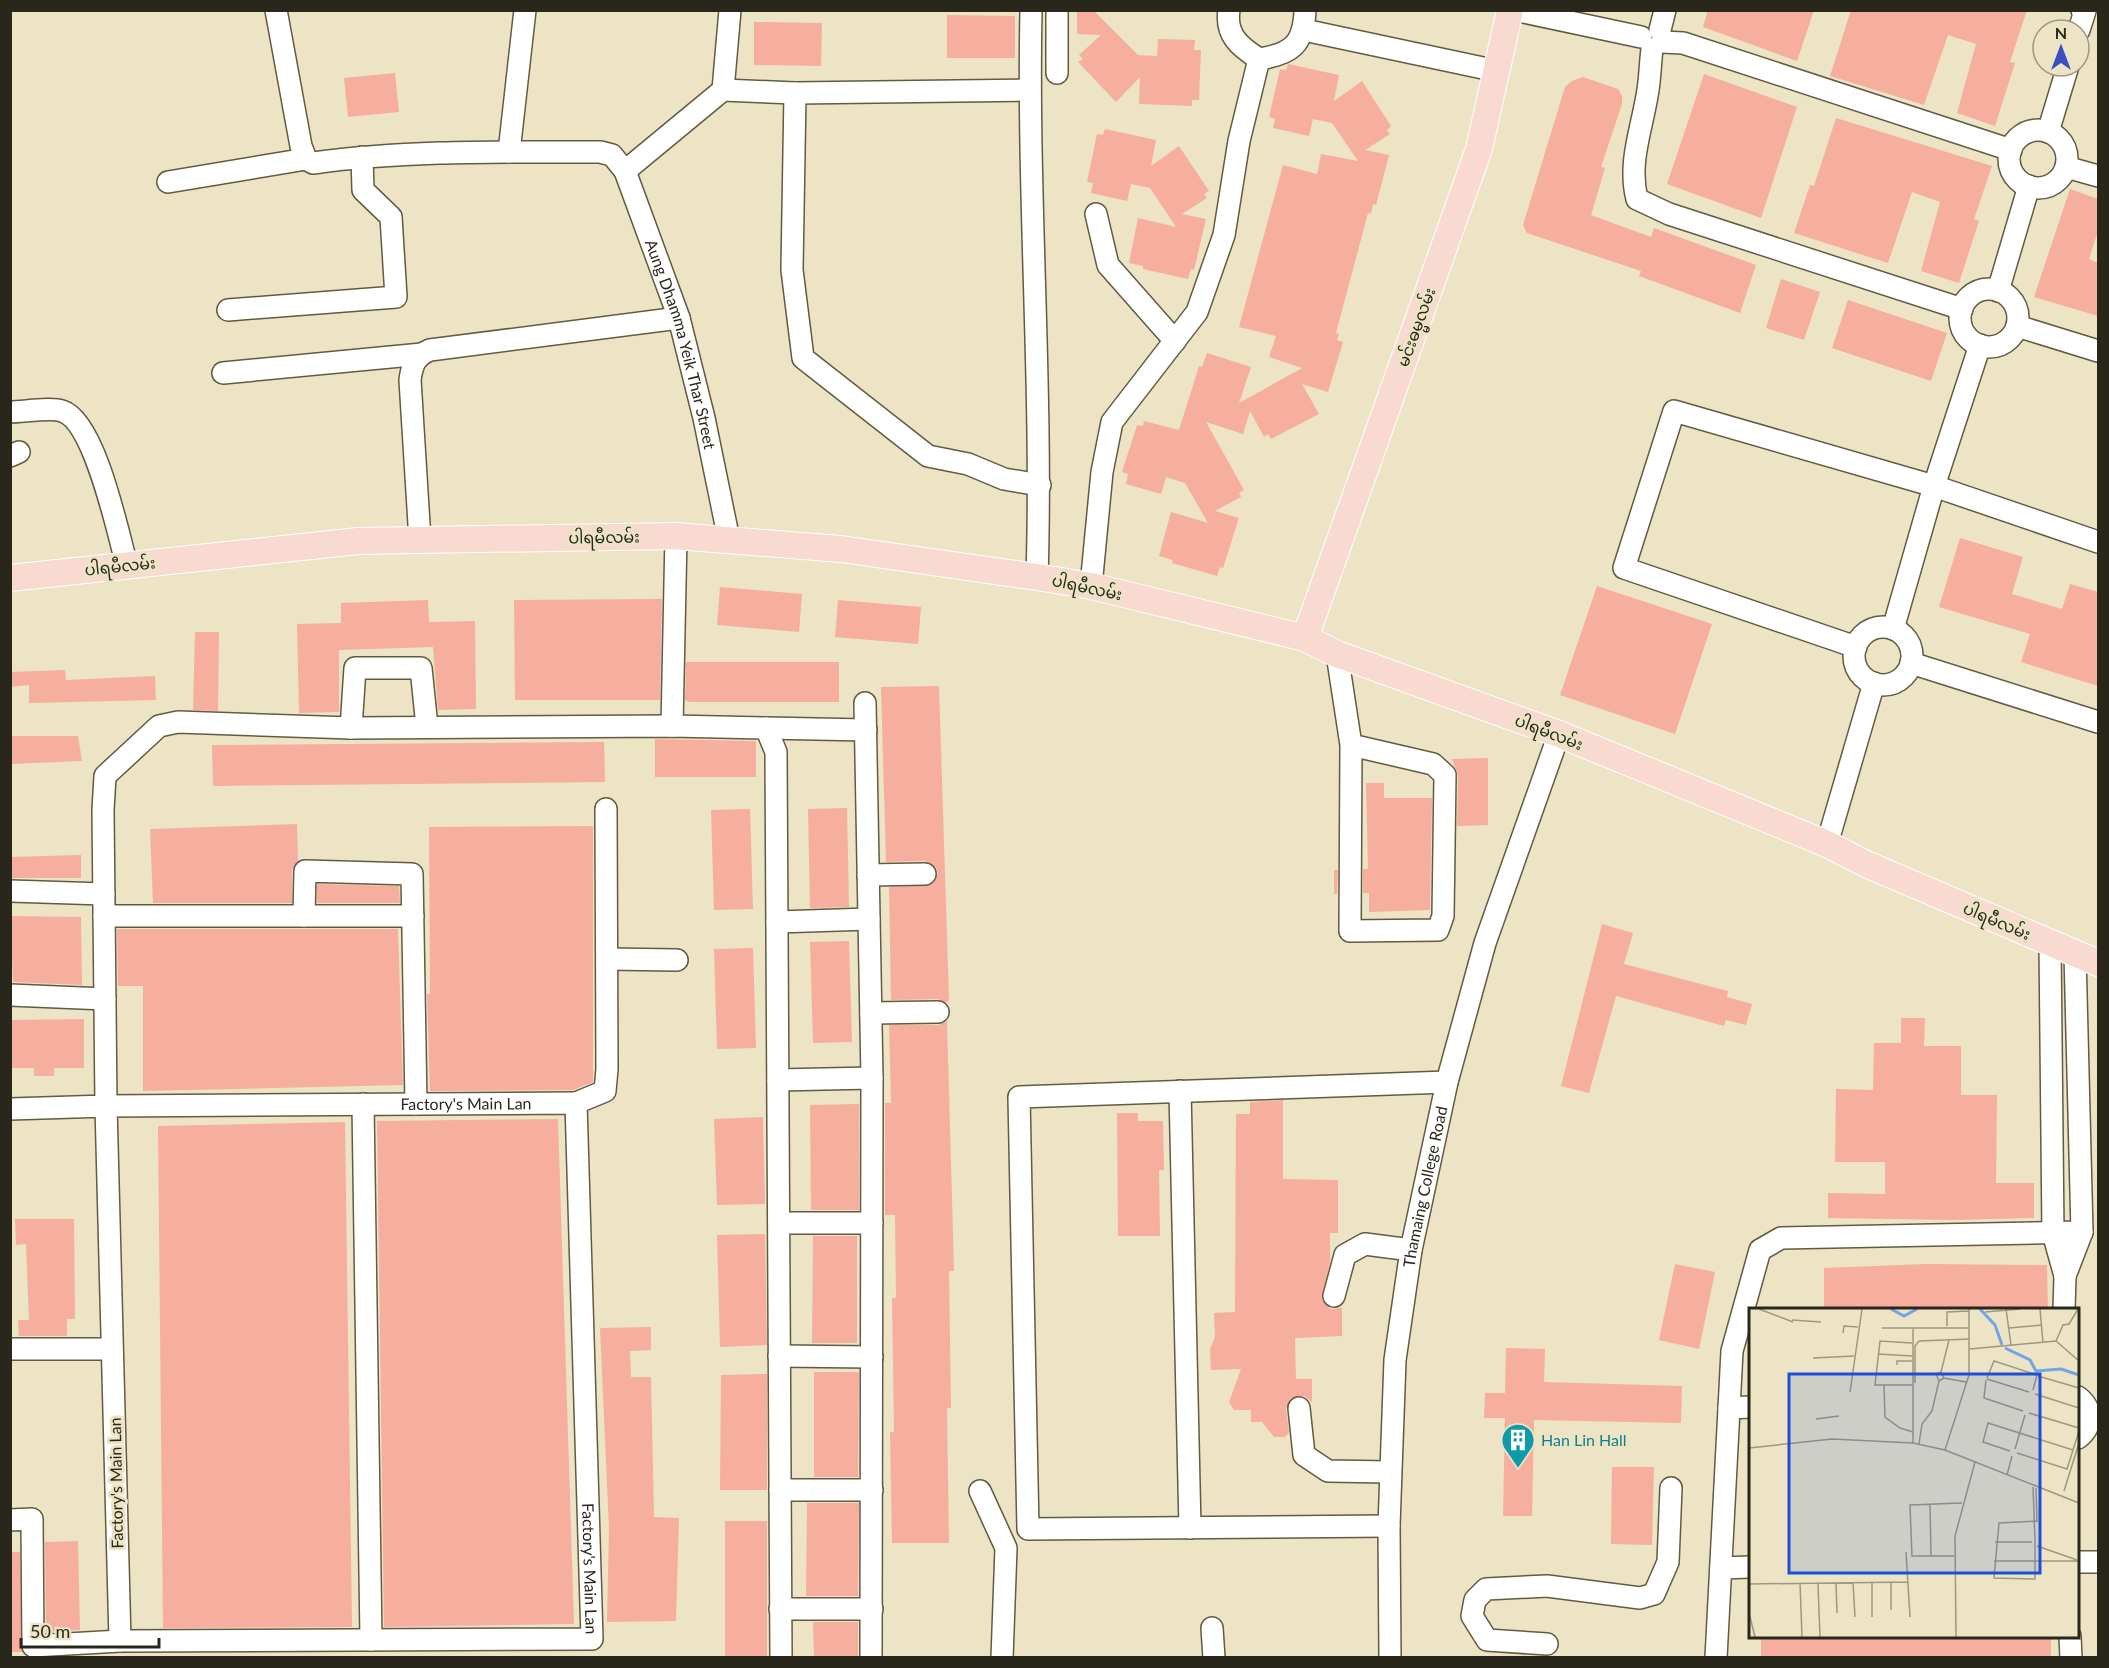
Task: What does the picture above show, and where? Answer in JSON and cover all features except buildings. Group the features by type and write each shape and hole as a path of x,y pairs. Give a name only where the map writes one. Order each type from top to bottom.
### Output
{"main road":[{"name":"မင်းဓမ္မလမ်း","path":"1305,638 1479,149 1512,10"},
{"name":"ပါရမီလမ်း","path":"10,578 358,541 676,536 841,549 1091,586 1305,638 1337,654 1559,734 1827,844 1866,864 2087,958"}],"street":[{"path":"276,10 292,105 309,161"},
{"path":"509,152 525,10"},
{"path":"723,90 730,10"},
{"path":"1031,10 1029,90 1040,485 1037,577"},
{"path":"1057,10 1057,74"},
{"path":"1229,10 1227,22 1237,44 1259,59 1278,56 1295,46 1304,20 1497,71"},
{"path":"1512,10 1656,34 2011,150"},
{"path":"2084,11 2098,15"},
{"path":"1656,34 1632,180 1637,199 1669,214 1962,309"},
{"path":"1091,586 1102,472 1112,422 1197,312 1224,235 1239,141 1259,59"},
{"path":"2048,132 2064,78"},
{"path":"168,182 309,161 362,156 600,152 619,163 723,90 795,93 1029,90"},
{"path":"795,93 792,270 803,358 928,456 968,464 1004,479 1040,485"},
{"path":"2039,130 2048,132 2062,143 2066,151 2066,167 2054,184 2044,188 2029,186 2017,179 2012,170 2011,150 2022,136 2039,130"},
{"path":"228,310 396,297 391,217 363,190 362,156"},
{"name":"Aung Dhamma Yeik Thar Street","path":"619,163 679,318 704,418 729,540"},
{"path":"2066,167 2098,176"},
{"path":"1998,291 2029,186"},
{"path":"1096,214 1108,265 1175,341"},
{"path":"1980,291 1998,291 2013,302 2017,310 2017,326 2012,336 2004,343 1995,347 1980,345 1968,338 1962,329 1962,309 1966,301 1980,291"},
{"path":"223,373 422,354 441,349 679,318"},
{"path":"2017,326 2098,351"},
{"path":"1893,629 1934,486 1980,345"},
{"path":"420,540 410,380 415,360 422,354"},
{"path":"10,412 62,411 80,424 98,463 127,566"},
{"path":"1856,647 1624,568 1674,411 1934,486 2098,542"},
{"path":"672,726 676,536"},
{"path":"1875,628 1893,629 1907,639 1911,647 1911,663 1906,674 1898,681 1889,684 1874,683 1862,675 1856,667 1856,647 1866,632 1875,628"},
{"path":"1337,654 1351,745 1350,931 1438,930 1443,916 1445,775 1433,764 1351,745"},
{"path":"1911,663 2098,722"},
{"path":"351,728 356,668 421,668 428,727"},
{"path":"1827,844 1874,683"},
{"path":"865,704 872,1078 871,1658"},
{"name":"Factory's Main Lan","path":"10,1109 106,1106 576,1103 592,1639 120,1641 106,1106 105,776 159,726 178,722 351,728 672,726 866,730"},
{"path":"766,728 776,752 781,1658"},
{"name":"Thamaing College Road","path":"1390,1658 1389,1526 1395,1360 1411,1250 1447,1082 1485,942 1559,734"},
{"path":"576,1103 605,1091 606,809"},
{"path":"304,916 305,871 412,874 416,1104"},
{"path":"868,875 925,874"},
{"path":"10,891 104,894"},
{"path":"104,916 413,916"},
{"path":"777,922 869,919"},
{"path":"2050,944 2053,1233 2065,1276 2064,1308"},
{"path":"2065,1276 2082,1232 2077,1090 2087,958"},
{"path":"607,959 677,960"},
{"path":"10,995 105,999"},
{"path":"871,1013 938,1012"},
{"path":"778,1080 872,1078"},
{"path":"1389,1526 1028,1529 1018,1097 1447,1082"},
{"path":"2051,1091 2077,1090"},
{"path":"1180,1091 1190,1528"},
{"path":"363,1104 371,1640"},
{"path":"779,1223 872,1223"},
{"path":"1716,1658 1732,1351 1760,1250 1781,1238 2082,1232"},
{"path":"1334,1296 1345,1255 1365,1244 1411,1250"},
{"path":"10,1349 112,1349"},
{"path":"779,1356 872,1357"},
{"path":"2079,1398 2085,1403 2090,1418 2088,1426 2079,1437"},
{"path":"1729,1408 1749,1407"},
{"path":"1299,1408 1304,1455 1328,1470 1390,1472"},
{"path":"2079,1438 2098,1446"},
{"path":"1547,1644 1491,1649 1472,1616 1475,1600 1486,1589 1547,1586 1640,1598 1653,1594 1668,1562 1671,1488"},
{"path":"780,1490 872,1490"},
{"path":"980,1491 1006,1548 1002,1658"},
{"path":"10,1520 32,1519 33,1646 120,1641"},
{"path":"2079,1562 2098,1562"},
{"path":"1721,1568 1749,1568"},
{"path":"780,1609 872,1609"},
{"path":"1212,1628 1214,1658"},
{"path":"2070,1638 2071,1658"}],"place":[{"name":"Han Lin Hall","path":"1518,1469"}]}
